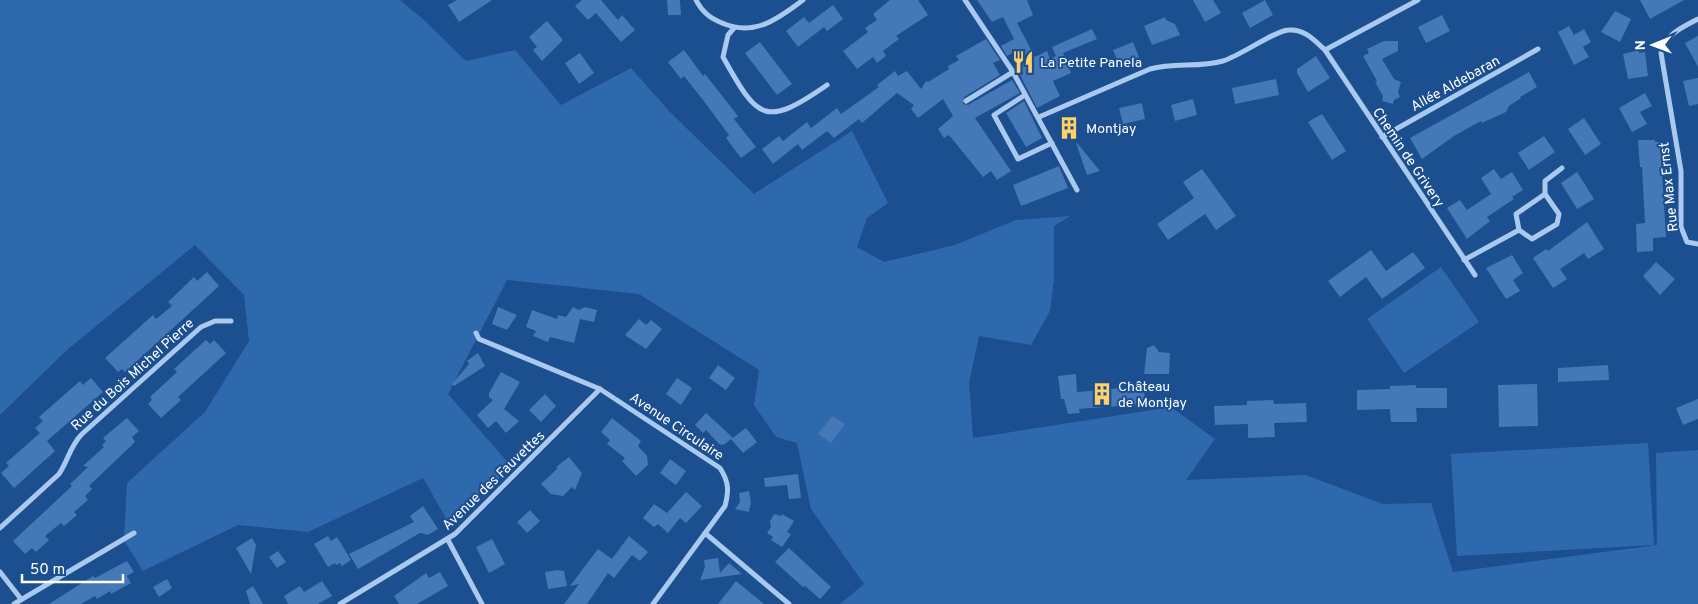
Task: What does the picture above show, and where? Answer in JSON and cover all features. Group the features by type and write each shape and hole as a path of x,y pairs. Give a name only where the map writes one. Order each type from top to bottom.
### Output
{"street":[{"path":"696,0 704,13 734,28 749,29 763,26 804,0"},
{"path":"965,0 1013,72 1077,190"},
{"path":"1325,50 1418,0"},
{"name":"Rue Max Ernst","path":"1698,19 1672,34 1664,42 1661,53 1681,171 1681,227 1687,242 1698,244"},
{"path":"734,28 728,35 723,57 741,89 757,108 768,113 787,110 827,85"},
{"name":"Chemin de Grivery","path":"1039,117 1150,69 1165,65 1197,65 1222,62 1287,30 1305,33 1325,50 1475,275"},
{"name":"Allée Aldebaran","path":"1382,136 1538,49"},
{"path":"966,101 1013,72"},
{"path":"1025,95 994,115 1018,159 1052,143"},
{"path":"1546,194 1516,214 1519,230 1532,239 1557,224 1559,214 1546,194 1545,181 1562,168"},
{"path":"1464,260 1519,230"},
{"name":"Rue du Bois Michel Pierre","path":"0,528 59,474 74,441 201,327 215,321 230,321"},
{"name":"Avenue Circulaire","path":"476,334 479,339 600,389 720,468 727,479 729,493 724,506 652,604"},
{"name":"Avenue des Fauvettes","path":"340,604 448,540 600,389"},
{"path":"14,604 134,532"},
{"path":"705,533 789,604"},
{"path":"448,540 482,604"},
{"path":"0,572 21,599"}],"shaded area":[{"path":"0,0 400,0 424,20 466,61 515,50 561,105 631,68 669,111 754,194 852,131 888,203 867,218 857,247 884,262 955,245 1016,220 1070,216 1054,226 1054,280 1050,311 1031,345 979,336 969,383 973,438 1171,407 1215,439 1186,480 1306,475 1383,504 1431,503 1453,572 1657,545 1656,453 1698,450 1698,604 840,604 864,584 811,509 797,443 776,437 754,405 759,370 639,294 507,280 448,394 512,467 448,522 423,478 308,532 238,525 143,571 124,540 127,483 205,412 249,341 244,295 195,245 67,350 0,415"},
{"path":"1441,267 1479,322 1404,373 1367,319"},
{"path":"1648,443 1654,545 1457,556 1451,454"}],"building":[{"path":"457,0 492,0 459,22 448,5"},
{"path":"582,0 601,0 618,20 622,15 635,30 621,42 596,13 588,20 575,6"},
{"path":"667,0 680,0 681,15 668,15"},
{"path":"890,0 918,0 928,15 896,36 899,39 883,51 886,56 877,63 873,57 857,69 843,51 868,32 865,28 877,20 873,14"},
{"path":"977,0 1027,0 1033,15 1017,23 1035,57 1047,51 1050,59 1056,56 1052,47 1092,29 1097,39 1063,53 1071,73 1053,81 1060,96 1037,108 1020,75 1023,73 1012,53 1007,56 1001,46 1014,39 1003,17 992,22"},
{"path":"1193,0 1213,0 1221,13 1205,22"},
{"path":"1265,0 1273,15 1250,28 1242,13"},
{"path":"1640,0 1684,0 1650,19"},
{"path":"833,5 843,19 827,31 824,27 798,47 786,31 804,17 809,23"},
{"path":"1615,11 1631,19 1620,42 1601,32"},
{"path":"1442,15 1450,31 1426,43 1418,27"},
{"path":"1165,17 1166,20 1175,24 1180,35 1152,45 1144,26"},
{"path":"547,21 563,40 542,61 533,50 537,47 529,37"},
{"path":"1569,26 1574,35 1584,29 1591,42 1583,47 1589,57 1574,65 1558,32"},
{"path":"1698,36 1698,67 1685,43"},
{"path":"986,39 1000,60 993,63 1000,75 964,97 963,104 968,105 1012,80 1020,93 975,118 1011,171 997,180 991,171 983,177 949,135 944,138 938,129 953,116 943,99 918,118 911,109 914,105 897,93 862,123 859,119 834,138 827,131 802,150 798,144 773,164 762,149 779,136 783,141 807,122 811,128 837,108 841,114 879,87 877,85 895,71 898,76 907,71 921,89 926,81 928,82 949,69 948,66 959,60 956,56"},
{"path":"1384,41 1398,41 1398,51 1382,59 1394,79 1401,82 1398,92 1400,97 1394,100 1393,104 1382,101 1383,96 1375,82 1377,81 1363,56 1369,53 1367,49"},
{"path":"760,42 792,84 777,95 745,53"},
{"path":"1133,42 1139,57 1119,65 1113,50"},
{"path":"684,50 703,76 705,74 738,116 734,119 756,147 741,158 726,138 729,135 703,100 684,76 681,79 668,62"},
{"path":"1639,50 1639,53 1645,52 1648,76 1628,79 1623,54"},
{"path":"580,53 594,73 579,84 565,63"},
{"path":"1316,56 1330,78 1308,92 1297,73 1297,69"},
{"path":"1529,72 1537,87 1520,97 1509,106 1506,112 1482,123 1481,121 1454,136 1422,159 1410,138"},
{"path":"1698,78 1698,104 1689,106 1683,81"},
{"path":"1276,79 1279,95 1235,104 1232,88"},
{"path":"1645,93 1652,106 1640,112 1647,124 1632,132 1619,108"},
{"path":"1193,99 1197,115 1175,121 1171,105"},
{"path":"1024,101 1042,138 1026,147 1006,113"},
{"path":"1142,103 1145,119 1123,124 1119,108"},
{"path":"1322,114 1346,151 1332,160 1308,122"},
{"path":"1584,118 1601,144 1585,155 1568,129"},
{"path":"1544,136 1555,152 1529,170 1518,153"},
{"path":"1638,140 1655,140 1655,142 1660,142 1666,237 1653,238 1653,251 1637,252 1636,224 1645,223 1642,167 1640,167"},
{"path":"1077,143 1100,171 1087,175"},
{"path":"1059,166 1068,188 1021,206 1013,185"},
{"path":"1202,169 1236,216 1216,230 1205,214 1168,240 1157,224 1194,198 1183,182"},
{"path":"1494,169 1501,179 1512,172 1523,190 1512,197 1514,199 1487,217 1490,221 1467,239 1447,208 1460,200 1467,210 1491,194 1481,178"},
{"path":"1577,172 1594,199 1577,209 1561,183"},
{"path":"1587,222 1604,249 1588,259 1584,253 1560,269 1567,279 1553,288 1533,258 1546,249 1548,251"},
{"path":"1371,250 1386,271 1413,252 1425,268 1382,299 1366,277 1340,297 1328,281"},
{"path":"1512,255 1523,273 1513,280 1520,291 1506,299 1486,268"},
{"path":"1656,262 1675,279 1660,295 1643,276"},
{"path":"207,272 219,286 125,372 122,369 118,372 105,358 153,315 156,319 172,306 168,302 194,277 197,281"},
{"path":"498,307 517,315 507,330 492,324"},
{"path":"573,307 579,310 585,307 597,310 594,322 580,319 574,343 550,337 548,342 533,336 536,331 526,327 532,310 557,319 558,315 566,317"},
{"path":"639,319 646,325 651,320 662,329 646,349 625,335"},
{"path":"206,340 210,344 214,340 226,353 178,397 181,400 161,418 148,404 152,400 150,397 177,372 174,369"},
{"path":"1154,345 1159,352 1170,353 1169,374 1144,374 1147,348"},
{"path":"478,353 485,366 454,386 452,384 469,364 467,361"},
{"path":"718,365 735,378 726,390 709,378"},
{"path":"1608,365 1609,380 1558,382 1558,368"},
{"path":"501,372 520,382 504,409 519,421 506,433 496,421 488,428 477,415 493,400 489,397 489,393"},
{"name":"Château de Montjay","path":"1076,374 1077,392 1144,386 1145,404 1079,409 1080,413 1068,414 1064,399 1061,399 1058,376"},
{"path":"91,378 103,392 47,441 55,451 14,488 1,473 9,466 6,463 40,433 35,428 43,421 39,417 80,381 83,385"},
{"path":"677,378 692,388 681,405 666,394"},
{"path":"1537,384 1538,426 1499,427 1498,385"},
{"path":"1416,385 1416,388 1447,388 1447,408 1416,408 1417,422 1391,422 1390,409 1357,410 1357,390 1390,389 1390,386"},
{"path":"545,394 556,406 541,422 529,410"},
{"path":"1698,399 1698,419 1683,425 1676,408"},
{"path":"1273,400 1274,404 1306,403 1307,422 1274,423 1275,437 1248,438 1248,424 1215,425 1214,406 1247,405 1247,401"},
{"path":"706,413 733,438 723,445 719,444 706,430 703,433 695,425"},
{"path":"832,416 845,424 831,443 818,434"},
{"path":"127,418 139,431 132,437 135,442 89,486 92,489 85,496 88,500 74,512 77,515 64,526 61,523 45,536 49,540 36,552 32,548 25,554 13,541 72,486 70,484 88,467 83,466 104,447 102,445 106,441 103,438"},
{"path":"612,418 641,441 638,446 647,456 648,465 636,476 622,461 625,458 607,444 610,440 601,432"},
{"path":"746,428 757,442 743,453 731,439"},
{"path":"569,457 582,473 575,490 572,487 563,496 551,494 541,484 558,468 556,467"},
{"path":"670,459 686,471 676,485 660,473"},
{"path":"798,474 801,498 789,499 787,485 765,487 764,478"},
{"path":"749,491 751,502 749,512 735,509 740,502 739,493"},
{"path":"686,492 702,506 686,523 680,518 668,533 658,524 654,527 643,518 654,504 667,513"},
{"path":"423,506 438,529 428,535 420,533 358,569 349,554 414,522 410,516"},
{"path":"530,510 540,521 527,533 517,522"},
{"path":"774,514 781,516 782,514 794,521 787,532 791,534 782,547 771,540 773,537 767,533 771,527 770,521"},
{"path":"328,536 331,541 337,537 351,560 342,566 340,563 336,565 335,563 328,567 314,544"},
{"path":"629,536 648,552 640,561 632,555 614,578 608,573 587,604 564,604 579,584 570,586 598,549 612,559"},
{"path":"252,538 256,545 251,574 236,548"},
{"path":"492,539 505,564 489,573 476,547"},
{"path":"789,548 831,587 820,599 805,586 803,587 775,562"},
{"path":"278,551 286,562 277,568 269,557"},
{"path":"718,558 720,573 729,563 742,574 700,580 705,567 704,560"},
{"path":"127,561 134,572 127,576 131,583 111,594 110,591 97,599 95,596 81,604 49,604 93,576 95,578"},
{"path":"564,571 567,586 548,589 545,572"},
{"path":"440,572 448,586 417,604 399,604 394,596 426,573 429,578"},
{"path":"167,579 172,588 159,597 153,587"},
{"path":"322,581 332,596 318,604 288,604 284,596 300,586 304,592"},
{"path":"736,581 764,604 718,604"},
{"path":"253,586 263,604 250,604 246,591"}],"place":[{"name":"La Petite Panela","path":"1023,62"},
{"name":"Montjay","path":"1069,128"},
{"name":"Château de Montjay","path":"1102,394"}]}
